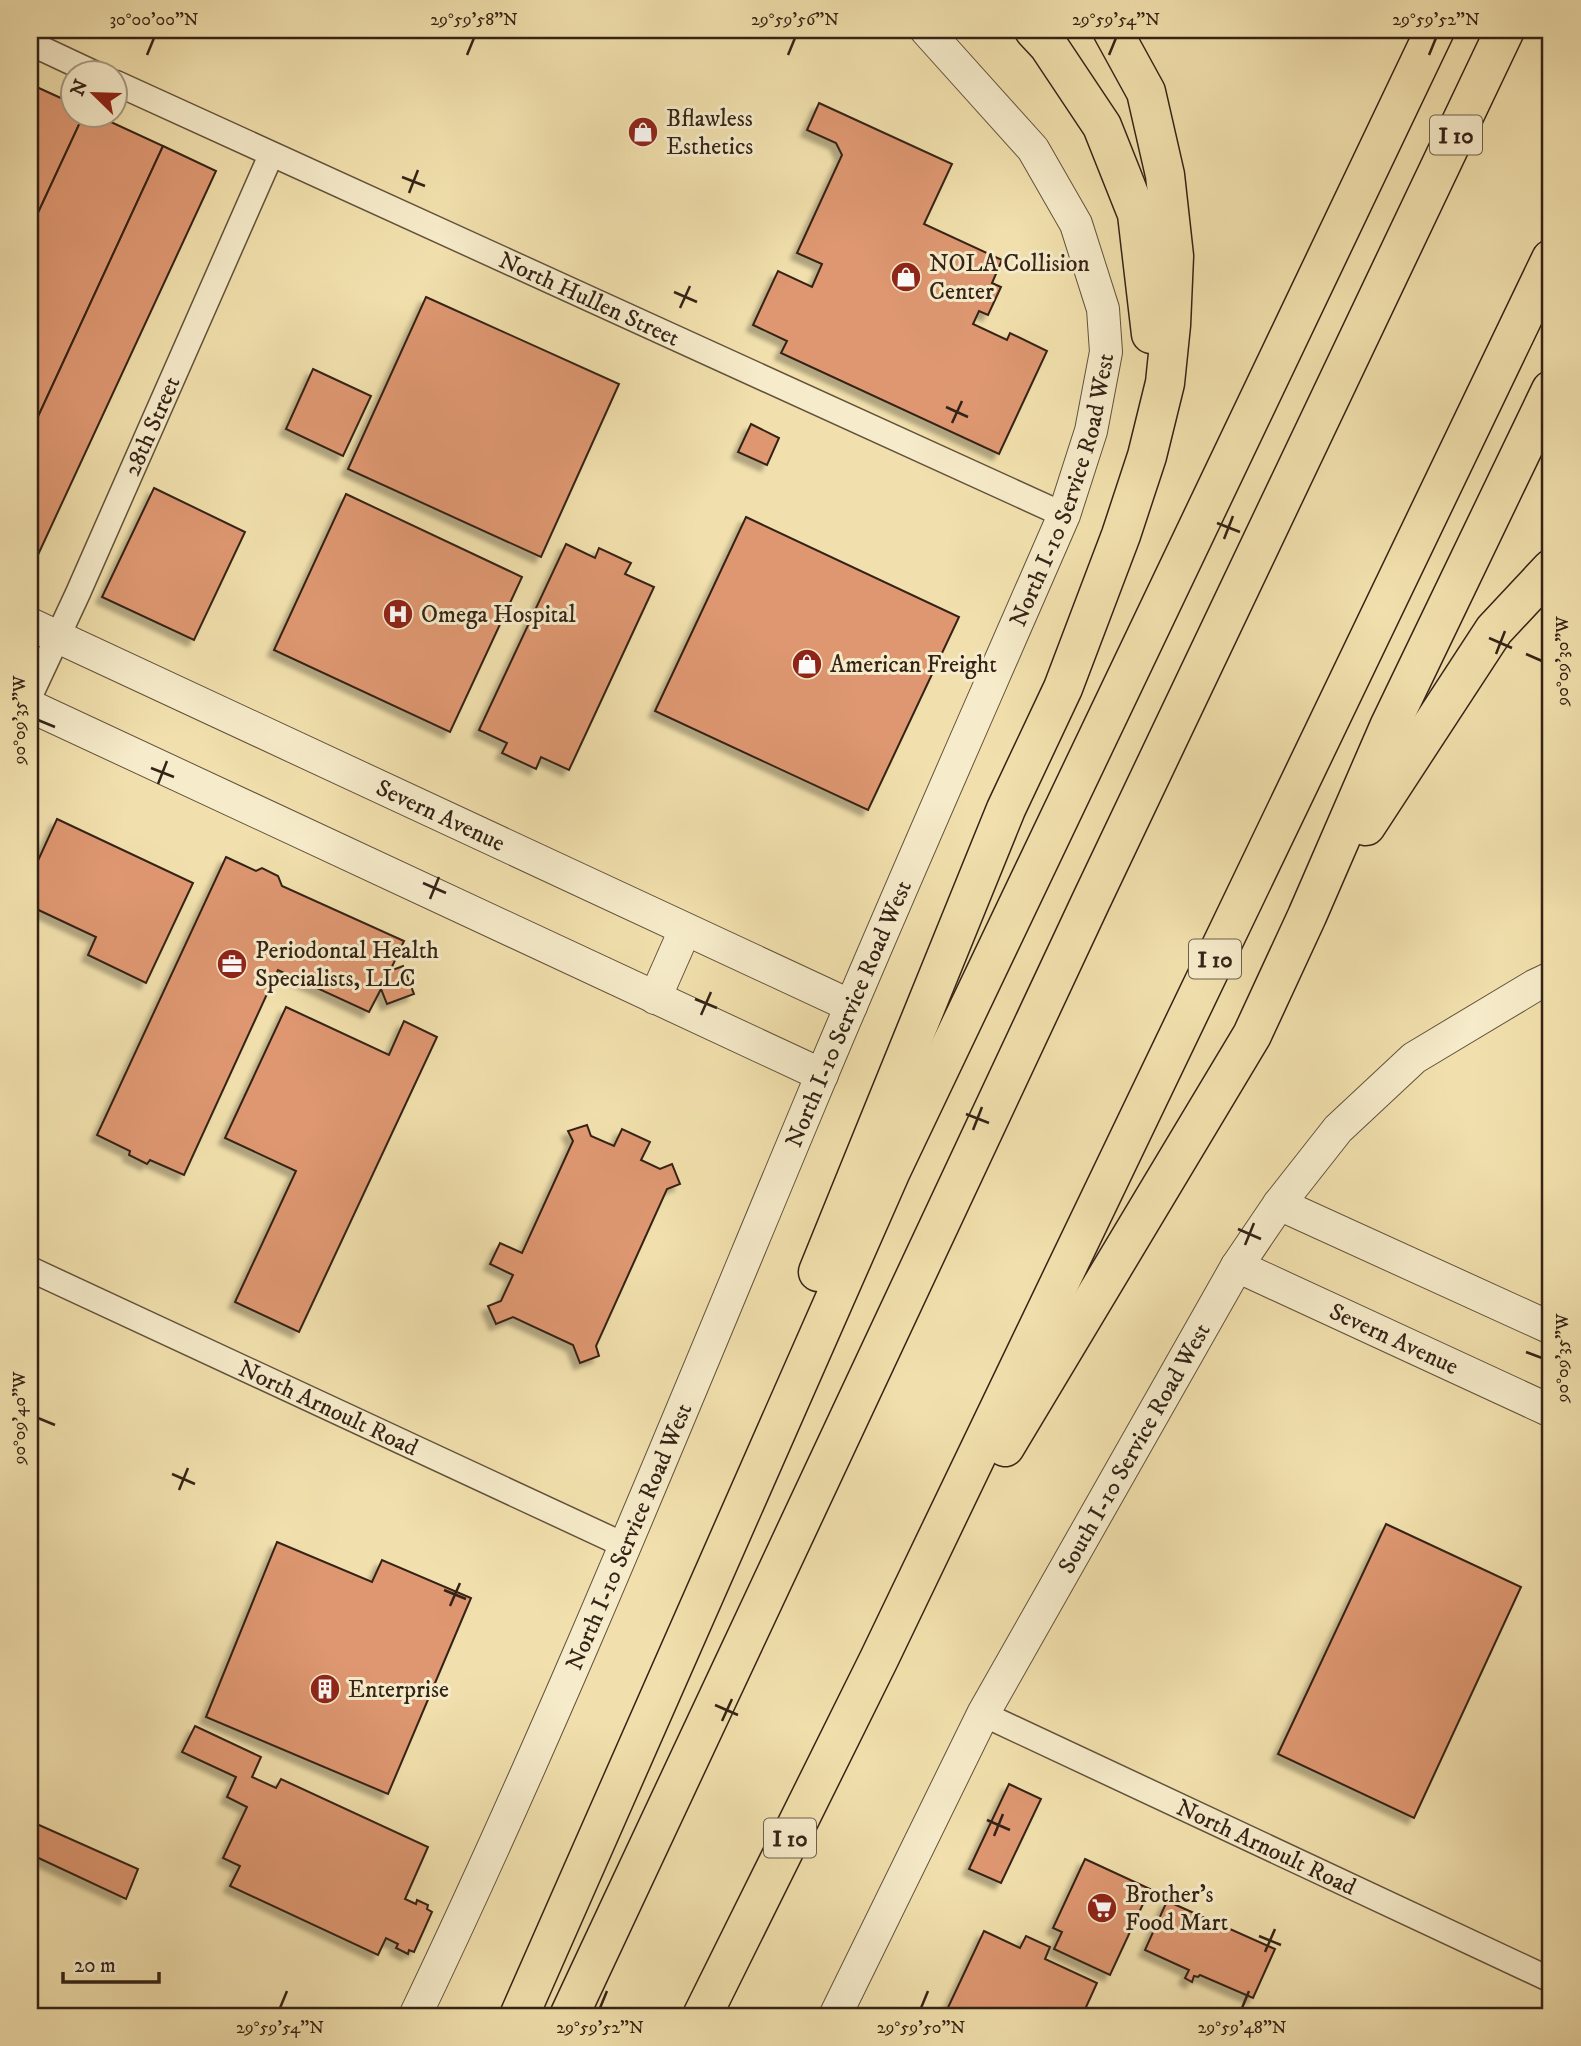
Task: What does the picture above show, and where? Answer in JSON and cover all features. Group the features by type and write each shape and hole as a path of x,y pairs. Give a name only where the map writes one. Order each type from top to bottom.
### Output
{"highway":[{"path":"1034,30 1048,45 1102,126 1136,214 1149,301 1152,342 1165,383"},
{"path":"499,2016 757,1423 1001,822 1063,688 1121,535 1147,456 1165,383 1174,256 1165,175 1146,92 1112,30"},
{"path":"519,2016 891,1171 1435,30"},
{"name":"I 10","path":"569,2016 1085,914 1505,30"},
{"name":"I 10","path":"702,2016 879,1659 1551,258"},
{"path":"879,1659 1251,1035 1307,916 1389,727 1551,390"},
{"path":"1307,916 1494,630 1551,569"}],"street":[{"name":"North I-10 Service Road West","path":"415,2016 492,1854 626,1546 851,1006 1064,514 1091,431 1106,352 1103,309 1076,224 1033,149 926,30"},
{"path":"30,43 66,60"},
{"name":"North Hullen Street","path":"130,90 1064,514"},
{"name":"28th Street","path":"30,696 271,155"},
{"name":"Severn Avenue","path":"30,624 851,1006"},
{"path":"30,706 822,1075"},
{"path":"654,999 685,929"},
{"name":"South I-10 Service Road West","path":"835,2016 983,1714 1237,1266 1279,1204 1338,1129 1414,1058 1551,978"},
{"path":"1279,1204 1551,1328"},
{"name":"Severn Avenue","path":"1237,1266 1551,1411"},
{"name":"North Arnoult Road","path":"30,1269 626,1546"},
{"name":"North Arnoult Road","path":"983,1714 1551,1980"}],"building":[{"path":"30,84 60,98 60,130 76,130 30,230"},
{"name":"NOLA Collision Center","path":"819,103 952,164 924,224 1002,260 992,283 1001,287 988,315 979,311 973,324 1007,340 1010,333 1047,351 999,454 781,353 787,341 753,325 778,271 812,287 822,264 797,253 842,155 836,143 807,130"},
{"path":"76,130 128,130 163,146 30,434 30,230"},
{"path":"163,146 216,171 30,572 30,434"},
{"path":"426,297 619,384 541,557 348,469"},
{"path":"313,369 371,396 343,456 286,429"},
{"path":"751,424 779,438 767,465 738,452"},
{"path":"154,488 245,532 194,640 102,597"},
{"name":"Omega Hospital","path":"346,494 522,577 450,732 274,650"},
{"name":"American Freight","path":"746,517 959,617 868,810 655,711"},
{"path":"566,544 595,558 599,548 631,563 625,574 654,587 569,770 541,757 536,769 502,753 507,743 479,730"},
{"path":"57,819 193,883 146,983 88,955 96,937 30,906 30,878"},
{"path":"226,857 256,871 262,868 278,876 282,886 404,941 390,971 403,966 414,994 387,1004 381,989 369,1012 278,970 184,1175 150,1160 147,1164 129,1155 130,1151 97,1135"},
{"path":"286,1007 389,1055 404,1021 437,1037 299,1332 235,1302 296,1171 225,1138"},
{"path":"587,1125 591,1136 614,1146 622,1129 650,1142 641,1160 660,1169 672,1164 680,1184 667,1189 596,1346 599,1356 580,1363 573,1345 513,1317 496,1324 488,1306 501,1301 513,1275 490,1264 500,1243 522,1253 573,1141 568,1131"},
{"path":"1386,1524 1521,1587 1414,1818 1278,1754"},
{"name":"Enterprise","path":"277,1542 372,1582 382,1560 471,1598 388,1794 206,1717"},
{"path":"195,1726 261,1757 252,1777 276,1788 281,1779 428,1847 405,1899 428,1905 427,1909 432,1912 414,1952 409,1950 408,1954 396,1948 398,1944 386,1938 378,1955 230,1886 240,1866 223,1858 247,1807 227,1797 236,1777 182,1752"},
{"path":"1009,1784 1041,1799 1001,1883 969,1869"},
{"path":"30,1821 138,1869 126,1899 30,1854"},
{"name":"Brother's Food Mart","path":"1085,1859 1150,1889 1110,1975 1054,1949 1062,1932 1053,1928"},
{"path":"1167,1901 1275,1949 1253,1998 1200,1975 1194,1976 1192,1982 1185,1978 1189,1970 1145,1950"},
{"path":"984,1931 1020,1948 1026,1936 1050,1947 1045,1959 1097,1983 1082,2016 944,2016"}],"place":[{"name":"Bflawless Esthetics","path":"643,132"},
{"name":"NOLA Collision Center","path":"906,277"},
{"name":"Omega Hospital","path":"398,614"},
{"name":"American Freight","path":"807,664"},
{"name":"Periodontal Health Specialists, LLC","path":"232,964"},
{"name":"Enterprise","path":"325,1689"},
{"name":"Brother's Food Mart","path":"1102,1908"}]}
